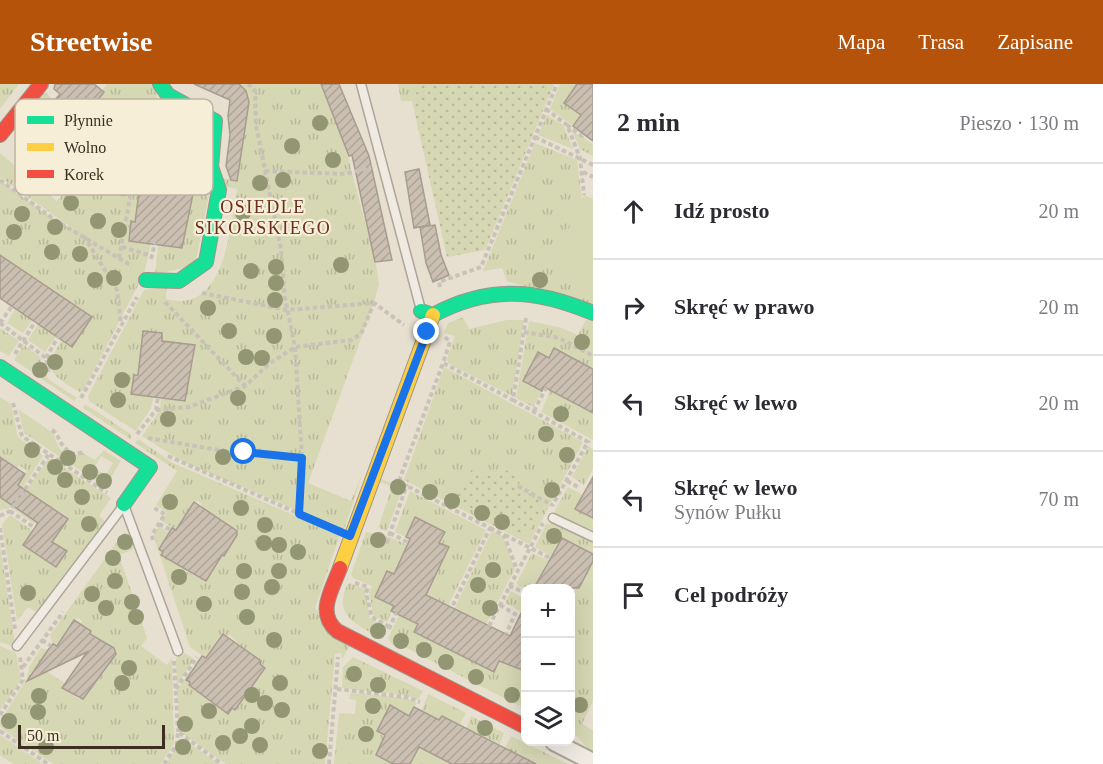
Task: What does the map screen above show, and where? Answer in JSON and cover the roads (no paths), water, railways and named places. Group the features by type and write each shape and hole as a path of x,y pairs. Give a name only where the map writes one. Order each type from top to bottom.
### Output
{"street":[{"path":"29,99 41,84"},
{"path":"161,86 168,95 175,99"},
{"path":"0,135 15,116"},
{"path":"213,120 216,133 213,153"},
{"path":"146,280 179,281 206,262 219,190 213,173"},
{"path":"521,725 333,629 326,620 325,608 428,317 466,299 507,292 540,295 593,313"},
{"path":"0,367 150,466 124,504"},
{"path":"563,746 593,762"}],"lane":[{"path":"361,84 381,162 428,317"},
{"path":"17,646 124,504"},
{"path":"124,504 176,655"},
{"path":"553,518 593,537"}],"district":[{"name":"OSIEDLE SIKORSKIEGO","path":"263,217"}]}
